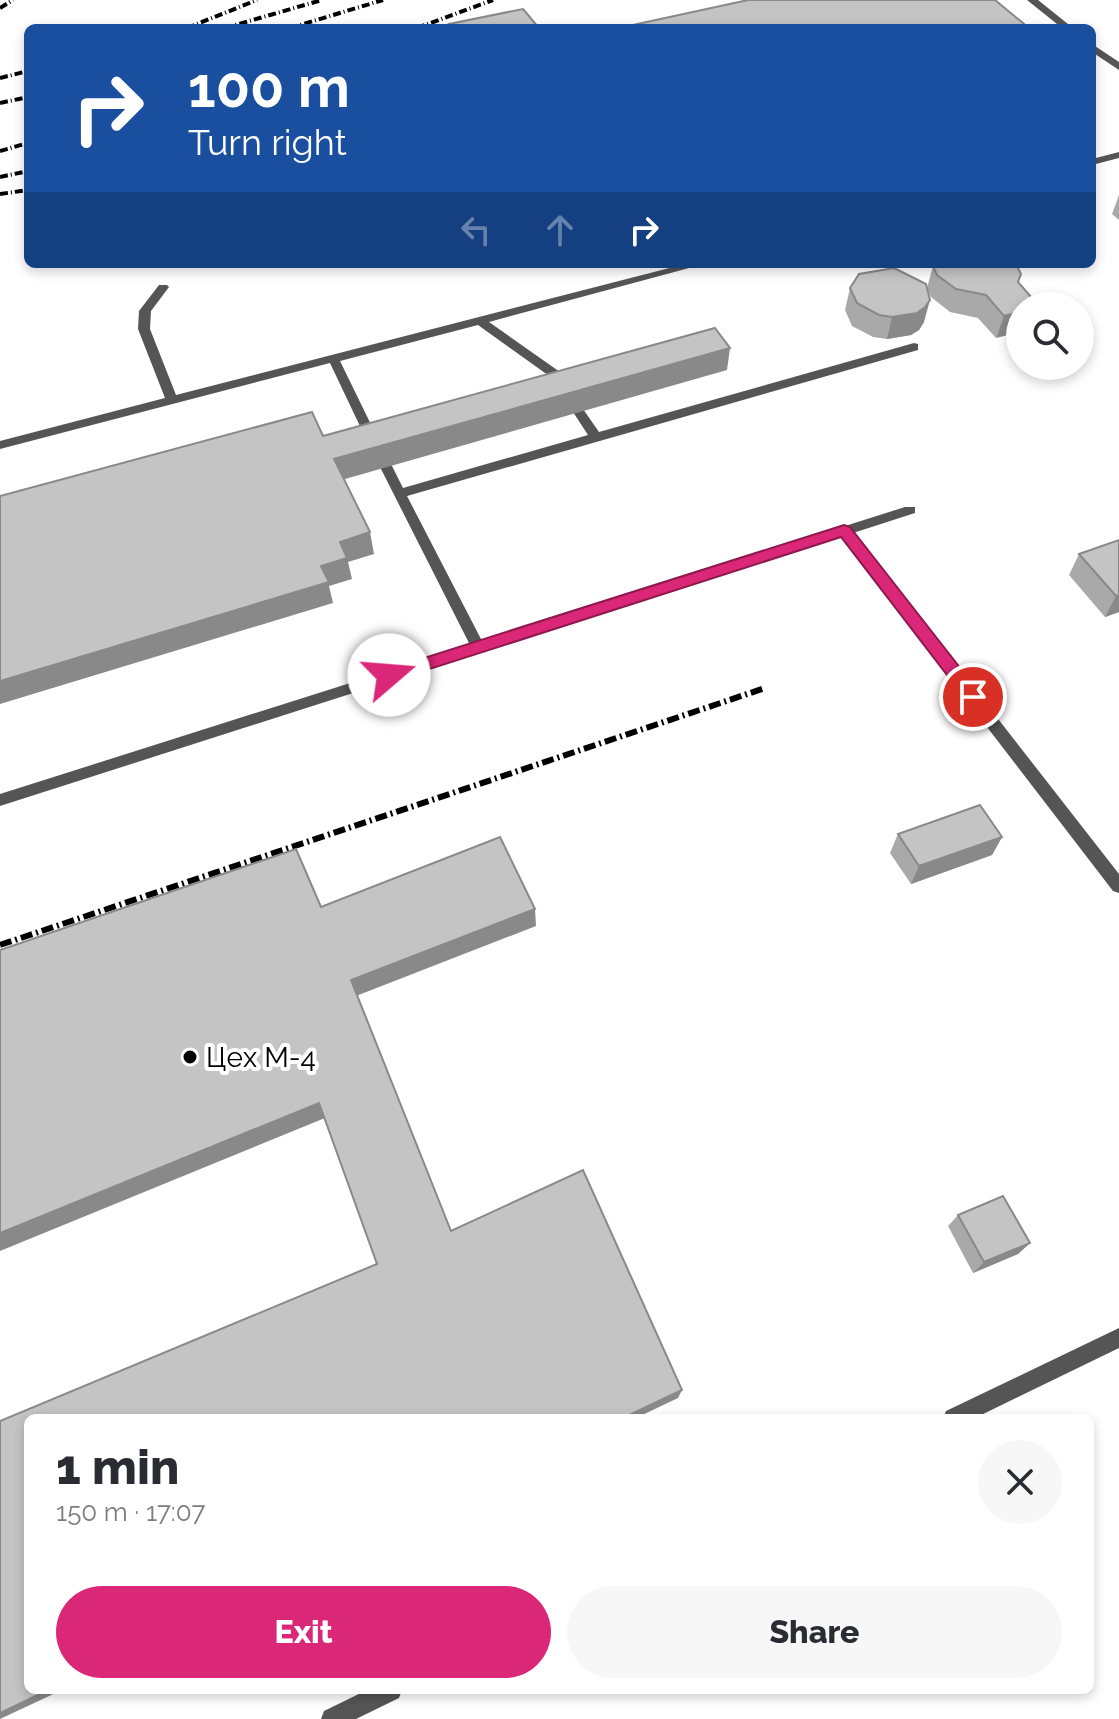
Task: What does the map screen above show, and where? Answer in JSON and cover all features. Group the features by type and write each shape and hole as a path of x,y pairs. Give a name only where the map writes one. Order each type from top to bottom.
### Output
{"lane":[{"path":"1032,0 1063,24"},
{"path":"1096,50 1119,67"},
{"path":"1096,161 1119,155"},
{"path":"0,445 682,268"},
{"path":"163,287 145,311 144,329 172,400"},
{"path":"479,320 556,375 567,392"},
{"path":"400,493 914,347"},
{"path":"333,358 375,445"},
{"path":"579,412 596,437"},
{"path":"386,467 478,647"},
{"path":"0,800 910,510"},
{"path":"844,531 1119,886"},
{"path":"961,1414 1119,1338"},
{"path":"332,1719 383,1694"}],"building":[{"path":"748,0 995,0 1024,24 637,24"},
{"path":"523,9 536,24 449,24"},
{"path":"894,268 926,284 930,300 925,307 917,313 892,317 879,315 857,303 850,288 859,274"},
{"path":"934,268 1018,268 1021,274 1018,282 1027,292 1006,292 1004,316 986,295 956,289 937,275"},
{"path":"715,328 730,348 334,459 370,532 340,542 347,558 321,566 329,582 0,681 0,496 312,412 323,436"},
{"path":"1119,540 1119,595 1116,596 1079,554"},
{"path":"980,805 1002,837 919,866 898,834"},
{"path":"500,837 535,909 351,980 451,1231 583,1170 682,1390 631,1414 24,1414 24,1694 40,1694 0,1713 0,1421 377,1264 319,1103 0,1233 0,950 296,849 321,907"},
{"path":"1003,1196 1030,1243 984,1262 958,1215"}],"railway":[{"path":"0,8 13,0"},
{"path":"197,24 257,0"},
{"path":"239,24 322,0"},
{"path":"303,24 383,0"},
{"path":"428,24 493,0"},
{"path":"0,78 24,72"},
{"path":"0,103 24,98"},
{"path":"0,151 24,144"},
{"path":"0,177 24,172"},
{"path":"0,194 24,191"},
{"path":"0,945 765,688"}],"place":[{"name":"Цех М-4","path":"190,1057"}],"route":[{"path":"389,675 844,531 973,697"}]}
